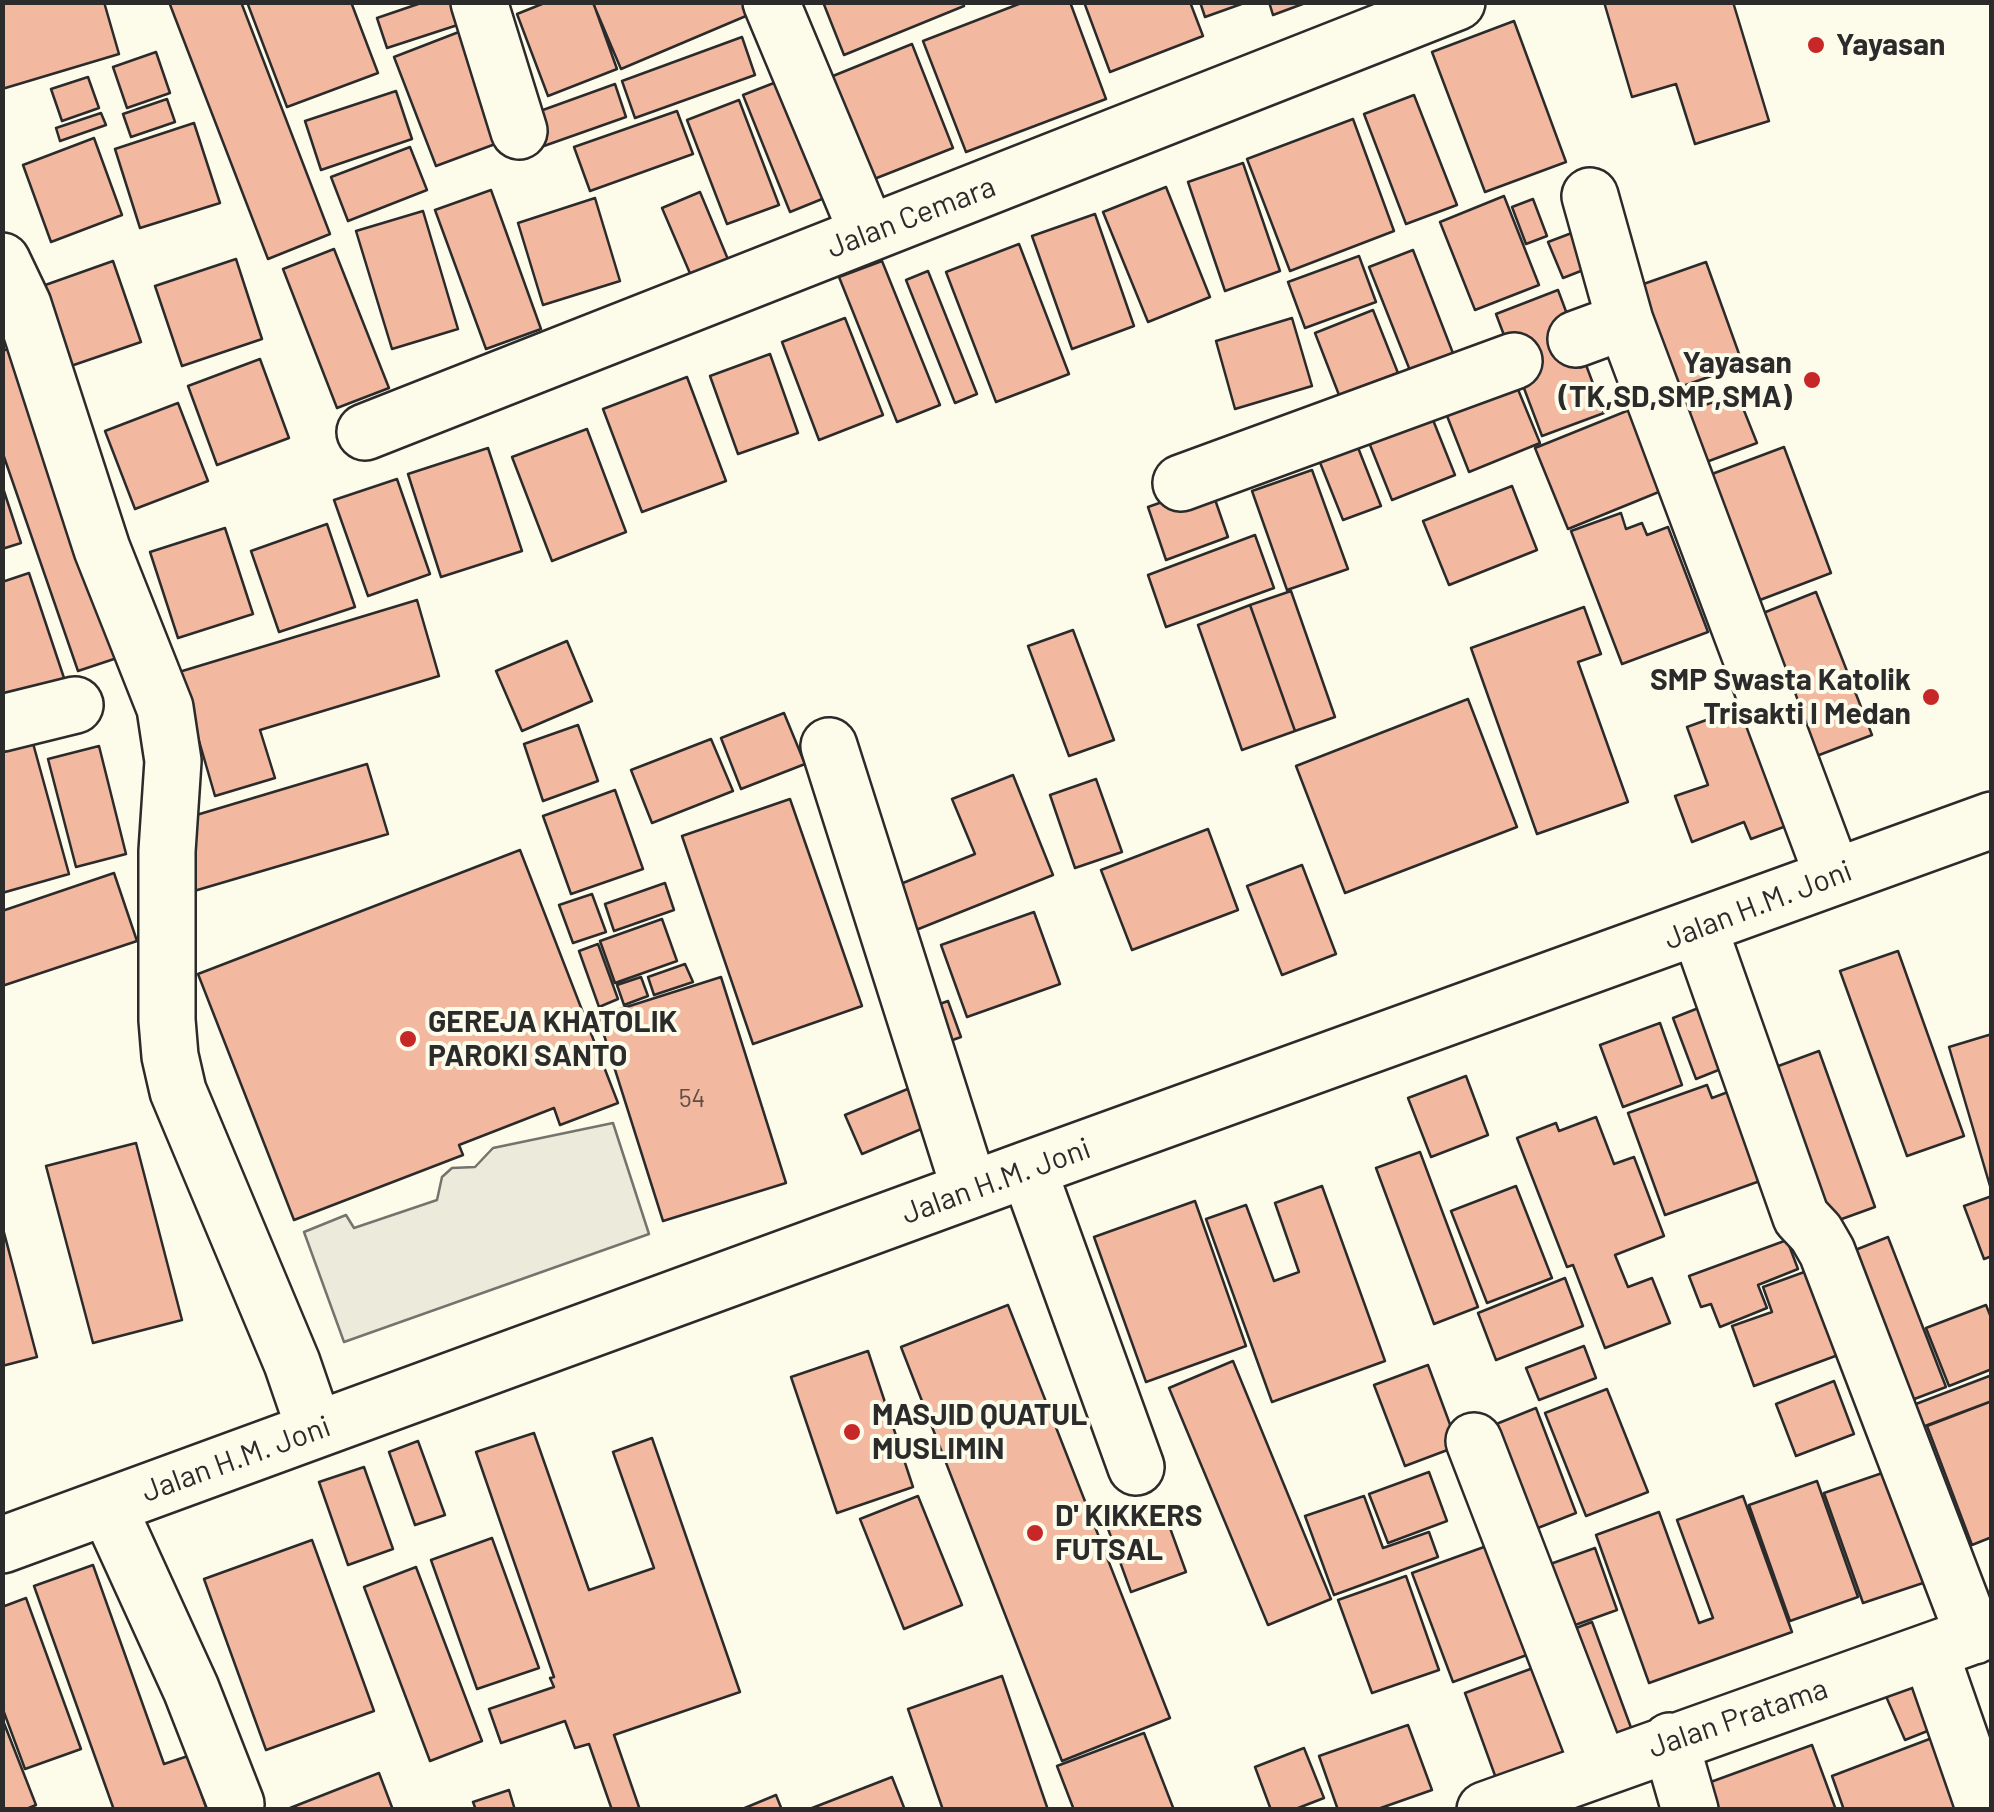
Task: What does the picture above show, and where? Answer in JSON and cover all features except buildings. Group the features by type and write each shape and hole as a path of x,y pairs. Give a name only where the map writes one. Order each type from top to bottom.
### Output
{"street":[{"path":"480,2 518,132"},
{"path":"771,2 868,234"},
{"name":"Jalan Cemara","path":"366,432 1457,2"},
{"path":"1590,196 1600,330 1833,876"},
{"path":"2,260 23,306 102,548 165,708 173,760 167,850 167,1020 178,1092 241,1237 315,1430"},
{"path":"1181,483 1514,360"},
{"path":"2,723 75,705"},
{"path":"830,746 970,1190"},
{"name":"Jalan H.M. Joni","path":"2,1545 1992,820"},
{"path":"1700,928 1801,1217 1827,1252 1965,1639 1985,1810"},
{"path":"1028,1169 1136,1467"},
{"path":"1474,1441 1600,1768"},
{"path":"108,1508 191,1688 236,1804"},
{"name":"Jalan Pratama","path":"1485,1810 1965,1639"},
{"path":"1670,1742 1690,1810"}],"shaded area":[{"path":"613,1123 649,1234 344,1342 304,1232 346,1215 354,1228 437,1200 442,1177 452,1168 475,1167 493,1148"}],"place":[{"name":"Yayasan","path":"1816,45"},
{"name":"Yayasan (TK,SD,SMP,SMA)","path":"1812,380"},
{"name":"SMP Swasta Katolik Trisakti I Medan","path":"1931,697"},
{"name":"GEREJA KHATOLIK PAROKI SANTO","path":"408,1039"},
{"name":"MASJID QUATUL MUSLIMIN","path":"852,1432"},
{"name":"D' KIKKERS FUTSAL","path":"1035,1533"}]}
